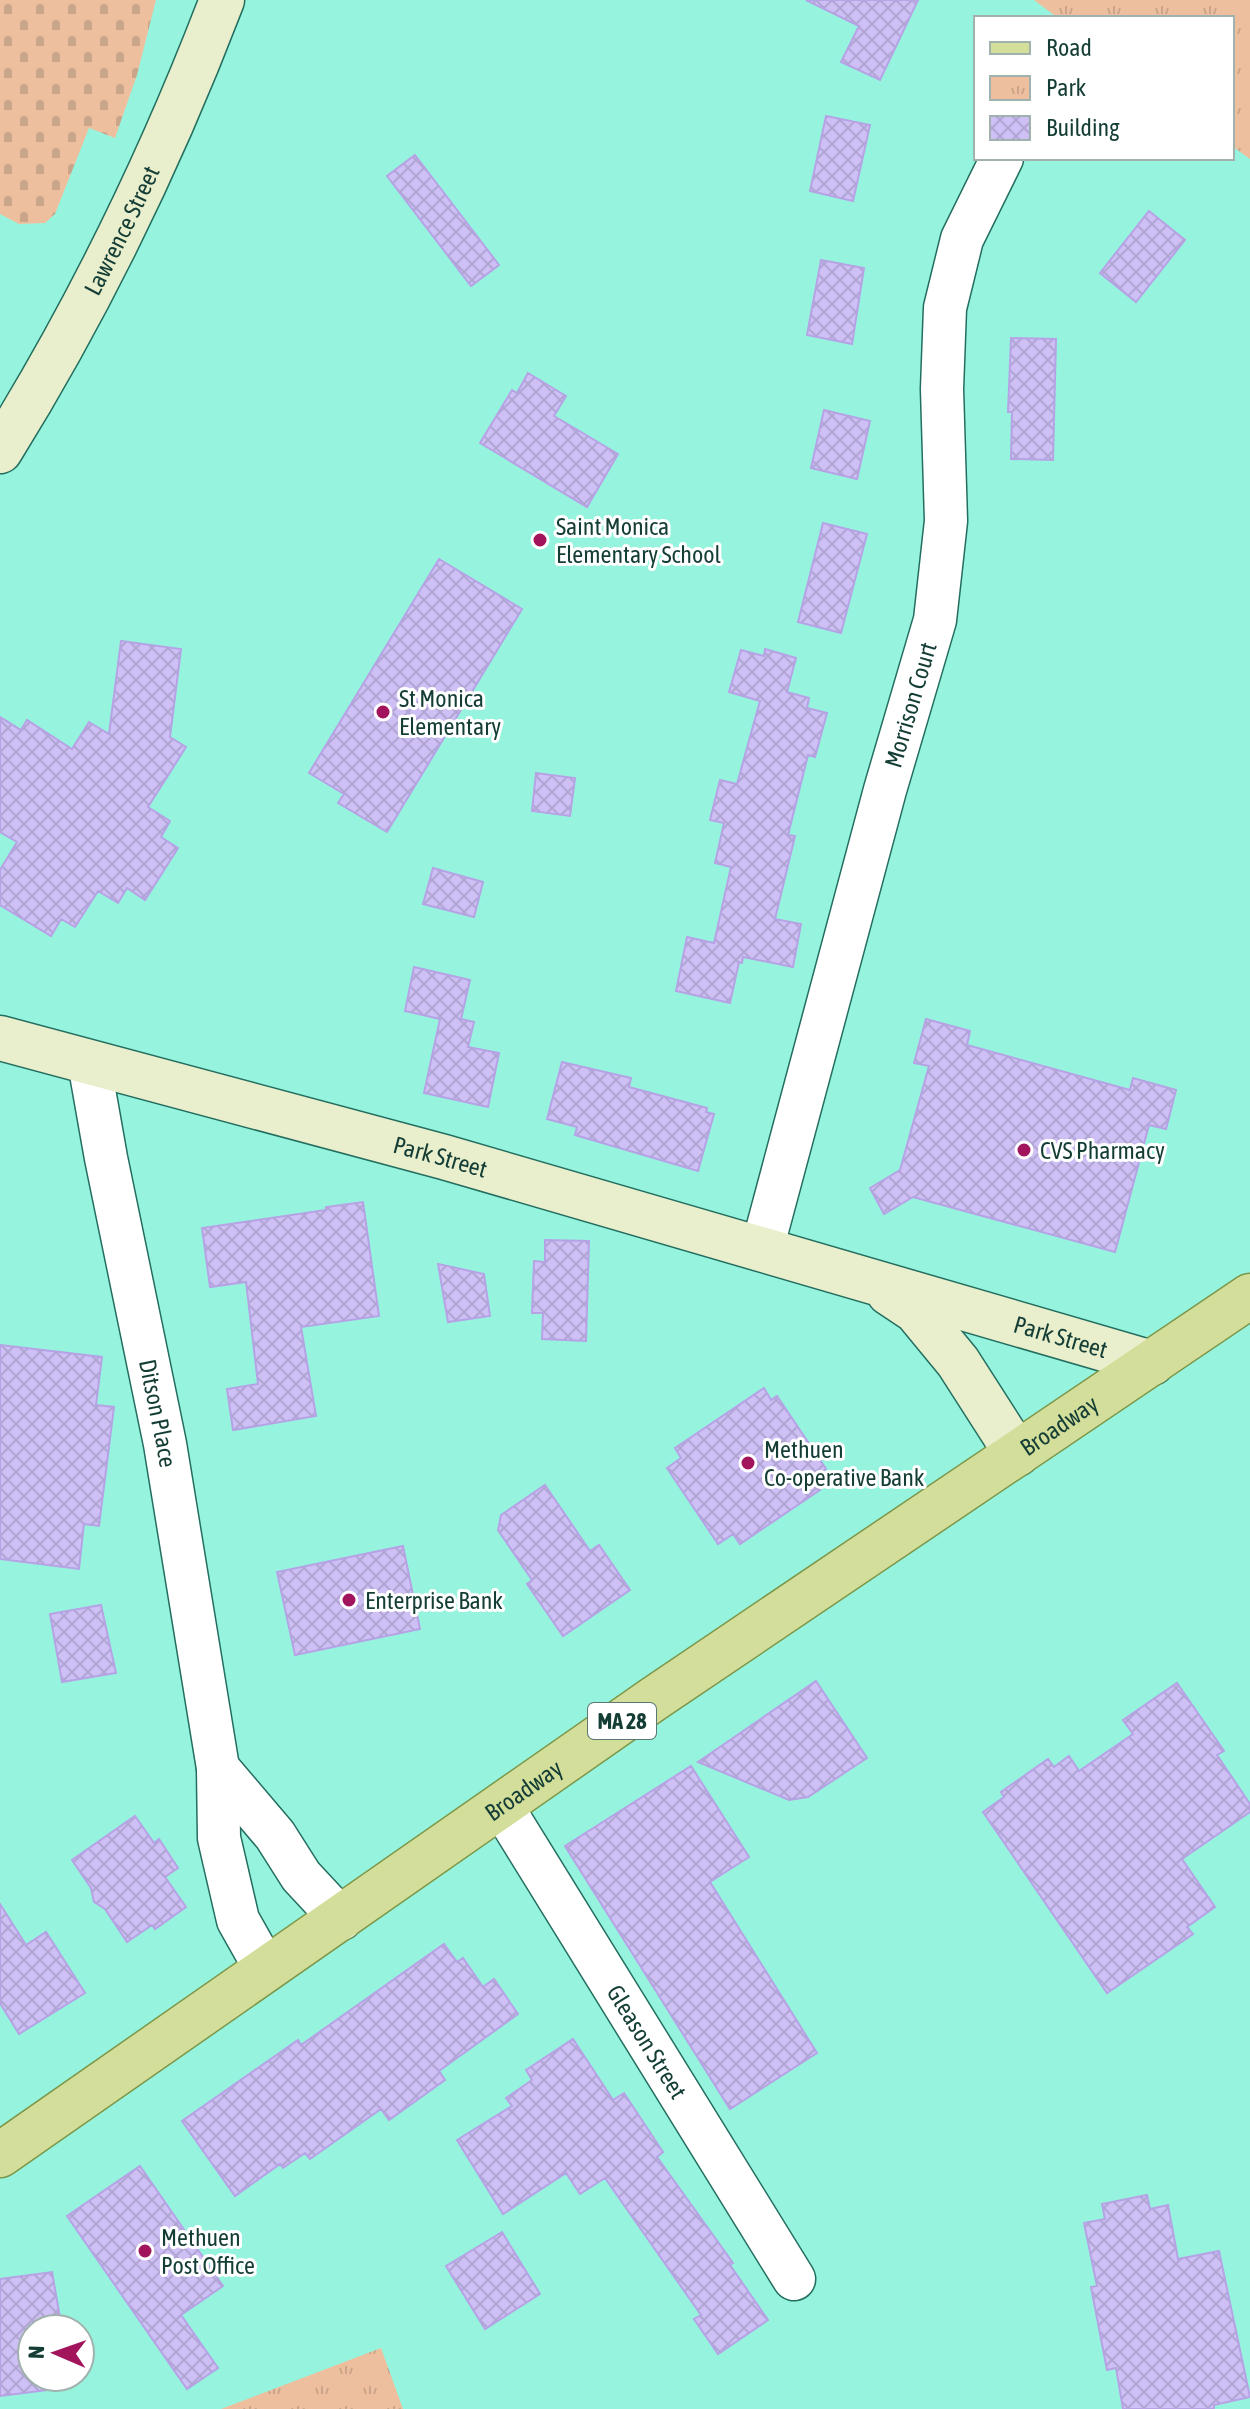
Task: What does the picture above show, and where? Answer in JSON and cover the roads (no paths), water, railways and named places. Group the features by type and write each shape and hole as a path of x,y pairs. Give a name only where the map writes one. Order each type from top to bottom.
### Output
{"main road":[{"name":"Lawrence Street","path":"0,451 47,375 109,257 159,152 222,0"},
{"name":"Park Street","path":"0,1038 444,1157 1152,1363"},
{"name":"Park Street","path":"877,1285 916,1311 958,1362 1017,1454"},
{"name":"Broadway","path":"0,2155 655,1698 1250,1296"}],"street":[{"name":"Morrison Court","path":"762,1249 885,790 935,620 946,521 942,389 945,308 962,239 1001,160"},
{"name":"Ditson Place","path":"89,1062 165,1444 218,1768 219,1838 238,1920 265,1968"},
{"path":"218,1768 275,1835 301,1876 341,1919"},
{"name":"Gleason Street","path":"501,1805 794,2279"}],"place":[{"name":"Saint Monica Elementary School","path":"540,540"},
{"name":"St Monica Elementary","path":"383,712"},
{"name":"CVS Pharmacy","path":"1024,1150"},
{"name":"Methuen Co-operative Bank","path":"748,1463"},
{"name":"Enterprise Bank","path":"349,1600"},
{"name":"Methuen Post Office","path":"145,2251"}]}
